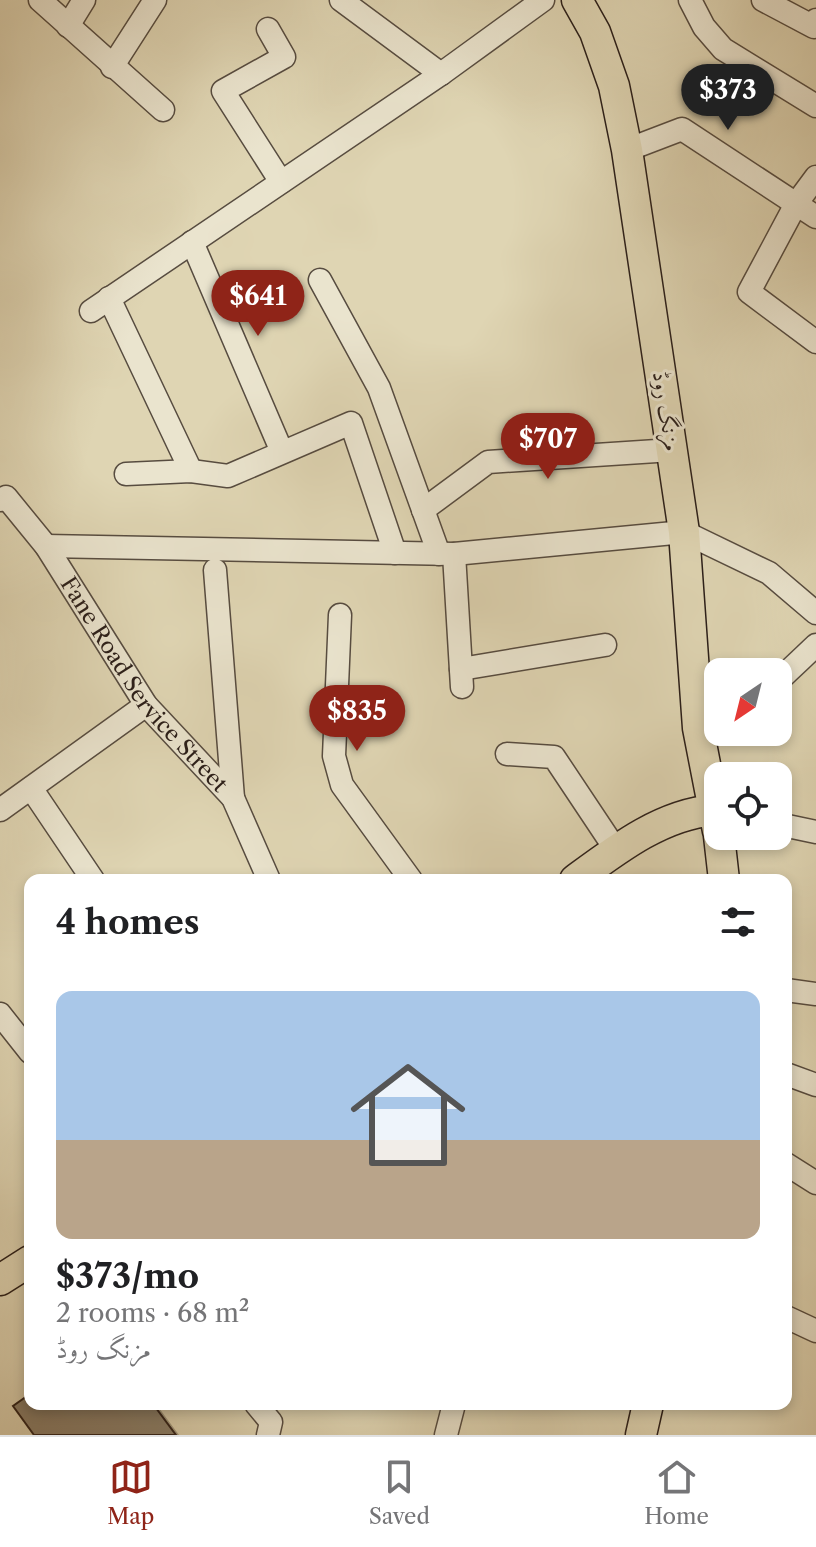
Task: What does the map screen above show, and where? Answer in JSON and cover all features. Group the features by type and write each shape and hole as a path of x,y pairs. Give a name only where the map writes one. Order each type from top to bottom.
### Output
{"main road":[{"name":"مزنگ روڈ","path":"577,0 595,32 614,86 627,150 684,532 704,694"},
{"path":"583,874 616,850 661,824 693,812 704,817"},
{"name":"مزنگ روڈ","path":"720,850 723,874"},
{"path":"0,1280 24,1265"},
{"path":"641,1435 647,1410"}],"street":[{"path":"40,0 163,110"},
{"path":"68,26 84,0"},
{"path":"112,67 155,0"},
{"path":"341,0 441,74"},
{"path":"191,471 100,304 441,74 543,0"},
{"path":"690,0 704,27 723,49 816,106"},
{"path":"763,0 814,27 816,20"},
{"path":"268,29 284,57 223,91 281,182"},
{"path":"627,150 682,129 816,217"},
{"path":"816,177 796,204 749,292 816,342"},
{"path":"192,242 282,452"},
{"path":"320,280 379,388 423,510 446,554 462,678 605,645"},
{"path":"126,474 191,471 228,476 351,423 395,553"},
{"path":"423,510 488,462 672,450"},
{"name":"Fane Road Service Street","path":"3,498 46,546 146,705 233,798 266,874"},
{"path":"46,546 446,554 684,532 769,573 816,613"},
{"path":"215,570 233,798"},
{"path":"340,615 334,756 342,785 407,874"},
{"path":"792,668 816,645"},
{"path":"0,810 146,705"},
{"path":"507,754 554,757 616,850"},
{"path":"31,788 89,874"},
{"path":"792,827 816,832"},
{"path":"792,991 816,994"},
{"path":"0,1014 24,1044"},
{"path":"792,1076 816,1085"},
{"path":"792,1168 816,1183"},
{"path":"792,1320 816,1331"},
{"path":"261,1410 271,1422 268,1435"},
{"path":"446,1435 452,1410"}],"building":[{"path":"24,1398 24,1410 157,1410 176,1435 34,1435 13,1406"}]}
